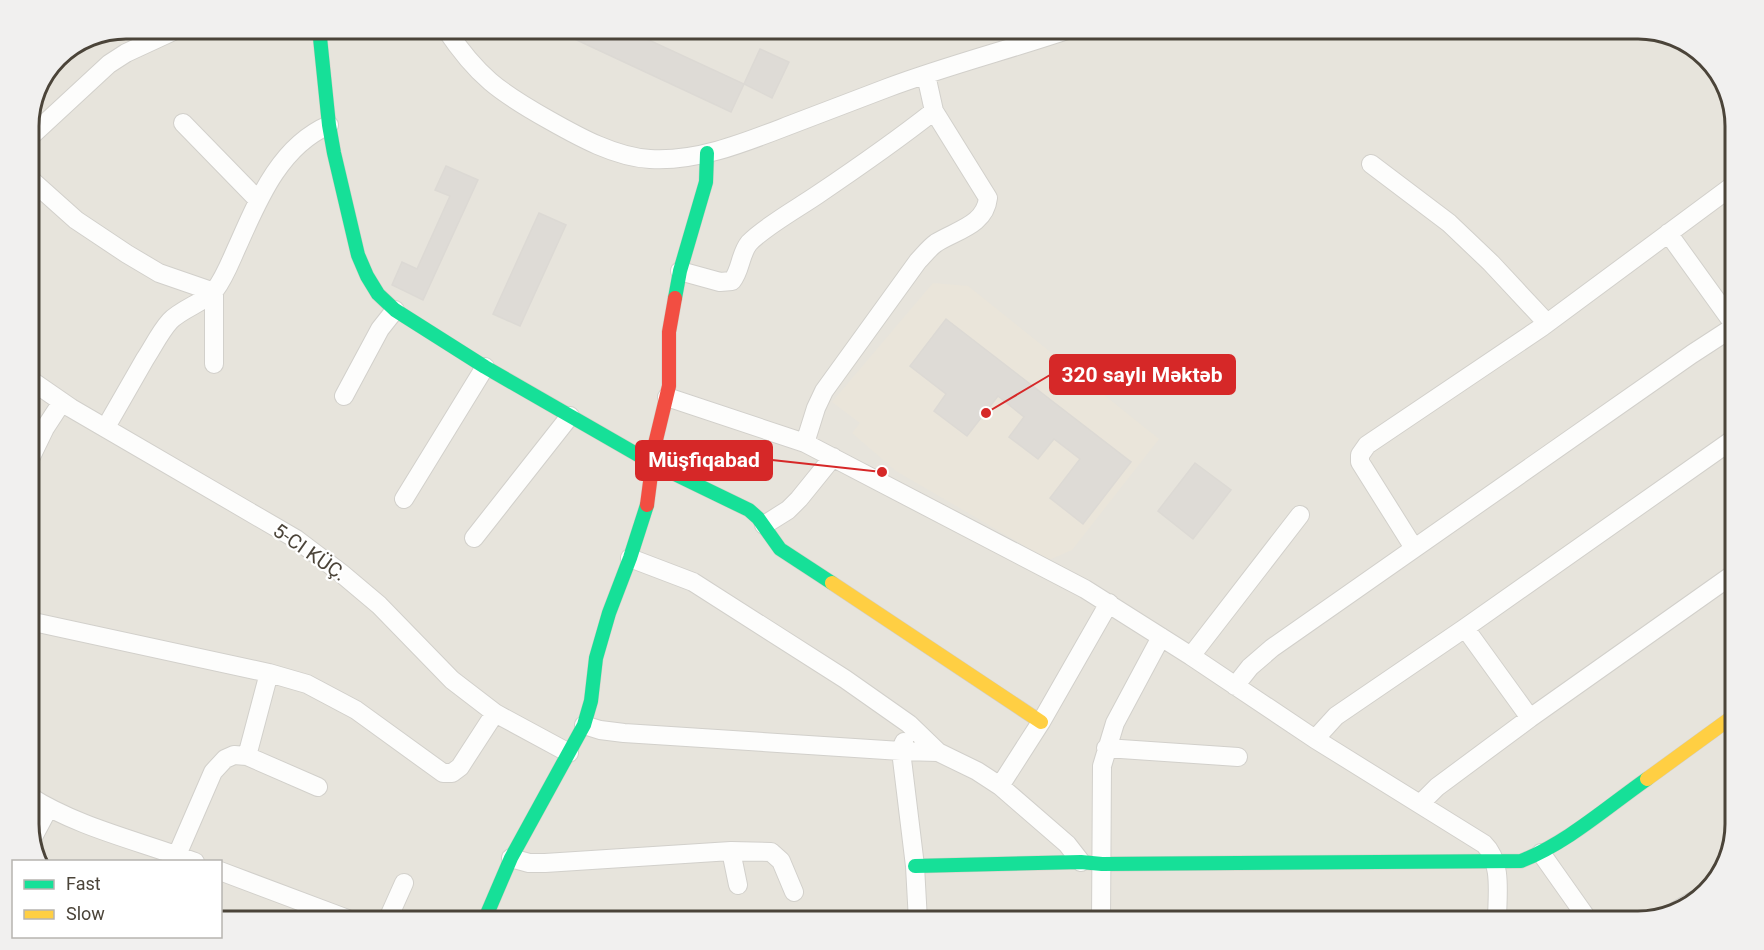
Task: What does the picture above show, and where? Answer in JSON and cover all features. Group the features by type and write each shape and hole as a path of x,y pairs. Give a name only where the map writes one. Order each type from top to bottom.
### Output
{"street":[{"path":"39,129 109,64 156,39"},
{"path":"320,39 329,125 358,255 378,294 395,310 485,367 652,463 749,510 759,517 770,539 780,549 1041,722"},
{"path":"452,39 464,57 488,82 504,94 560,126 624,154 648,159 670,159 707,153 770,133 891,86 1039,39"},
{"path":"805,443 824,391 918,261 933,245 977,221 987,210 988,198 934,111 926,75"},
{"path":"680,271 720,282 732,281 738,273 748,244 780,219 887,147 934,111"},
{"path":"183,123 258,200"},
{"path":"214,364 214,292 229,265 258,200 298,143 313,132 329,125"},
{"path":"488,911 511,858 584,725 591,701 596,658 609,613 648,501 659,422 669,386 669,332 680,271 704,191 707,153"},
{"path":"1371,164 1449,223 1491,263 1547,323"},
{"path":"39,187 76,220 127,254 159,273 214,292"},
{"path":"1414,548 1359,462 1360,455 1367,445 1547,323 1725,191"},
{"path":"1668,233 1725,312"},
{"path":"106,427 154,344 170,321 214,292"},
{"path":"344,396 380,329 395,310"},
{"path":"1235,686 1250,667 1272,648 1725,333"},
{"path":"404,499 485,367"},
{"name":"5-CI KÜÇ.","path":"39,386 62,402 296,538 379,605 452,681 495,713 569,753"},
{"path":"667,398 805,443 1108,603 1315,739 1484,844 1493,852 1496,863 1497,911"},
{"path":"39,441 62,402"},
{"path":"474,538 570,416"},
{"path":"1315,739 1336,716 1725,445"},
{"path":"764,525 788,510 833,457"},
{"path":"1191,656 1300,515"},
{"path":"630,558 693,582 845,679 909,724 938,752 977,771 1000,786 1067,844 1082,862"},
{"path":"1420,804 1437,787 1530,718 1725,581"},
{"path":"1000,786 1041,722 1108,603"},
{"path":"39,623 269,673 307,684 356,710 443,772 452,773 460,766 495,713"},
{"path":"1465,628 1530,718"},
{"path":"1101,911 1102,766 1115,723 1161,637"},
{"path":"248,756 269,673"},
{"path":"915,866 1082,862 1102,864 1496,863 1521,861 1541,853 1725,723"},
{"path":"909,724 901,751 915,866 917,911"},
{"path":"584,725 624,733 938,752"},
{"path":"1106,748 1238,757"},
{"path":"177,855 213,772 225,759 234,755 248,756 318,787"},
{"path":"39,803 143,854 177,855 192,860"},
{"path":"39,826 48,809"},
{"path":"511,858 529,863 545,863 731,851 771,852 781,861 794,892"},
{"path":"731,851 738,885"},
{"path":"1541,853 1582,911"},
{"path":"222,872 326,911"},
{"path":"391,911 404,883"}],"shaded area":[{"path":"126,39 1638,39 1655,41 1676,48 1695,61 1710,78 1720,98 1725,120 1725,824 1723,841 1716,862 1703,881 1681,899 1660,908 1638,911 222,911 222,860 47,860 39,830 39,120 48,88 57,73 78,54 93,46"},
{"path":"933,283 968,286 1159,439 1072,550 1049,560 896,471 852,433 860,423 832,402"}],"building":[{"path":"575,39 647,39 744,84 731,112"},
{"path":"760,49 789,62 772,98 744,84"},
{"path":"446,166 478,180 423,300 392,285 402,262 417,269 450,196 435,190"},
{"path":"539,213 566,225 520,326 493,314"},
{"path":"946,319 1131,462 1083,524 1050,498 1080,459 1054,439 1038,459 1009,437 1024,417 998,396 967,436 934,411 946,394 910,366"},
{"path":"1195,463 1231,490 1193,539 1158,511"}],"traffic: fast":[{"path":"320,39 334,153 358,255 378,294 395,310 485,367 652,463 749,510 758,518 780,549 832,583"},
{"path":"675,298 680,271 706,182 707,153"},
{"path":"488,911 511,858 584,725 591,701 596,658 609,613 647,505"},
{"path":"915,866 1081,862 1102,864 1521,861 1571,835 1647,779"}],"traffic: slow":[{"path":"832,583 1041,722"},
{"path":"1647,779 1725,722"}],"traffic: jam":[{"path":"647,505 655,444 669,386 669,332 675,298"}],"place":[{"name":"320 saylı Məktəb","path":"986,413"},
{"name":"Müşfiqabad","path":"882,472"}]}
